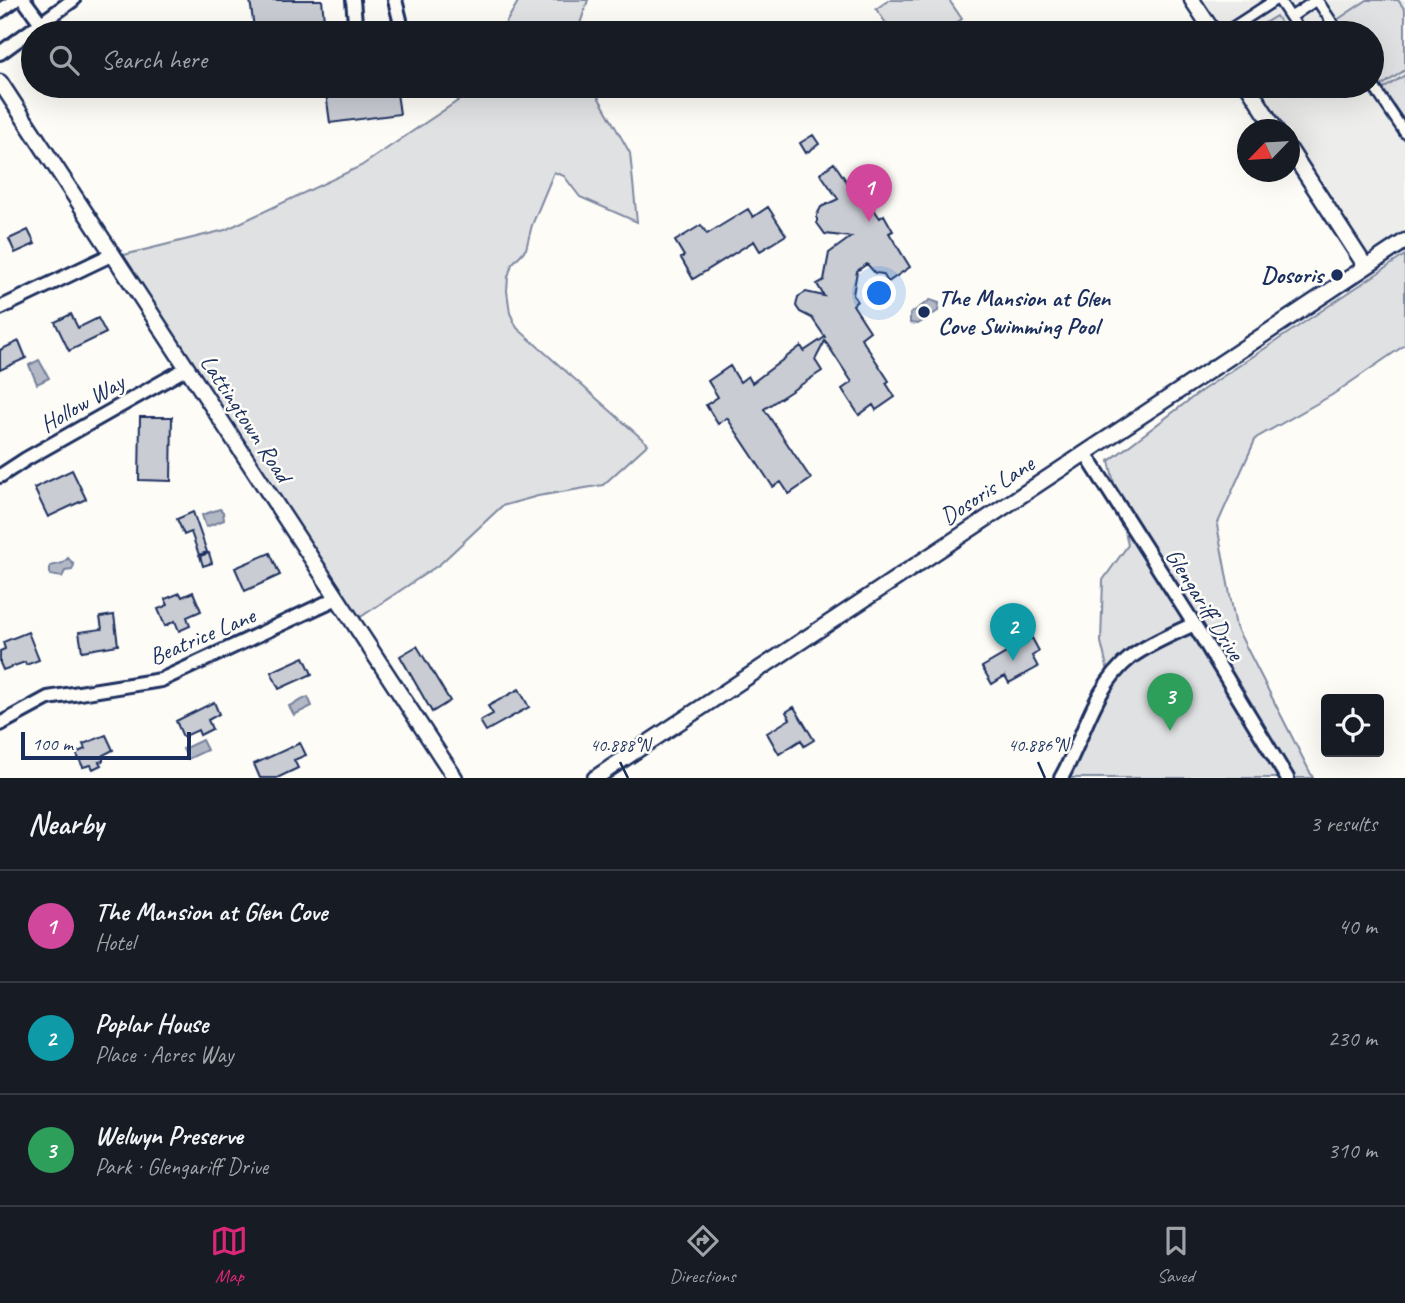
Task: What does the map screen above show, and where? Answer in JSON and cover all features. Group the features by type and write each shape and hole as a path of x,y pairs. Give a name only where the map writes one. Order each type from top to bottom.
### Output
{"street":[{"path":"0,11 15,0"},
{"path":"24,0 40,21"},
{"path":"44,21 73,0"},
{"path":"353,0 355,21"},
{"path":"395,0 400,21"},
{"path":"1192,0 1206,21"},
{"path":"1243,21 1277,0 1294,21"},
{"path":"1291,17 1316,0 1331,21"},
{"path":"0,53 21,38"},
{"name":"Lattingtown Road","path":"0,82 5,99 113,254 455,778"},
{"path":"1256,98 1269,119"},
{"path":"1382,98 1405,133"},
{"path":"1300,165 1366,267"},
{"name":"Dosoris Lane","path":"595,778 1405,241"},
{"path":"0,309 113,254"},
{"name":"Hollow Way","path":"0,476 26,458 187,368"},
{"name":"Glengariff Drive","path":"1085,453 1194,624 1287,778"},
{"name":"Beatrice Lane","path":"0,724 48,698 161,680 337,598"},
{"path":"1061,778 1092,709 1120,666 1159,640 1194,624"}],"shaded area":[{"path":"519,0 588,0 581,21 507,21"},
{"path":"889,0 949,0 962,19 884,21 876,9"},
{"path":"1197,0 1405,0 1405,234 1366,260 1300,158 1300,119 1274,119 1261,98 1384,98 1384,21 1210,21"},
{"path":"1367,0 1398,0 1405,10 1405,70 1384,84 1384,21 1337,20"},
{"path":"1405,75 1405,122 1384,90"},
{"path":"462,98 599,98 630,153 637,222 580,197 564,176 554,172 532,225 526,249 512,264 507,291 510,313 517,328 648,444 603,485 538,496 502,506 440,564 356,620 116,257 225,230 361,166"},
{"path":"1405,255 1405,345 1332,395 1256,438 1217,525 1236,627 1313,778 1068,778 1111,684 1101,642 1103,580 1128,545 1109,461 1201,391"},
{"name":"The Mansion at Glen Cove Swimming Pool","path":"930,300 939,303 938,311 918,324 910,323 910,314"},
{"path":"39,360 49,378 37,384 29,365"},
{"path":"220,509 224,520 206,527 202,515"},
{"path":"68,558 74,565 72,570 65,571 62,577 50,575 50,566 63,563"},
{"path":"308,697 312,706 294,715 289,706"},
{"path":"202,740 207,750 188,759 183,749"}],"building":[{"path":"250,0 322,0 324,20 253,21"},
{"path":"327,98 398,98 400,114 330,123"},
{"path":"813,135 819,144 806,153 800,143"},
{"path":"834,163 851,188 857,186 880,218 884,215 893,231 889,233 910,267 888,282 883,274 875,273 867,264 857,271 853,295 857,301 853,305 870,331 861,338 889,381 886,383 895,397 876,410 873,405 859,415 842,389 852,382 825,341 815,360 822,371 764,409 811,479 789,494 781,482 773,487 727,418 718,424 706,405 718,397 708,381 730,366 740,382 748,376 752,383 801,346 804,351 825,337 812,318 800,312 796,306 798,297 806,292 824,296 817,284 824,280 829,253 851,237 825,234 817,223 821,207 838,199 820,173"},
{"path":"768,207 786,235 760,251 754,241 693,279 675,241 701,225 707,234 748,209 753,217"},
{"path":"28,230 35,244 15,253 9,239"},
{"path":"71,314 78,328 98,318 106,333 69,351 55,322"},
{"path":"19,341 26,358 0,370 0,350"},
{"path":"140,417 172,417 171,481 139,480"},
{"path":"72,470 86,499 48,517 34,488"},
{"path":"193,512 207,552 199,555 191,532 184,535 177,519"},
{"path":"209,553 212,563 203,566 200,556"},
{"path":"270,553 280,575 245,591 235,568"},
{"path":"193,592 201,611 187,617 190,626 179,631 175,621 165,626 158,609 168,605 165,599 180,593 182,597"},
{"path":"114,615 118,645 82,651 79,632 102,629 100,617"},
{"path":"28,632 39,660 3,670 0,651 5,649 3,642"},
{"path":"1032,638 1039,651 1032,656 1038,667 1009,683 1005,676 992,684 982,667"},
{"path":"417,646 450,701 432,712 400,656"},
{"path":"304,657 312,674 279,689 271,672"},
{"path":"519,689 529,707 486,731 480,721 493,714 488,706"},
{"path":"214,702 219,714 208,720 212,729 200,735 198,730 183,737 176,721"},
{"path":"794,707 814,740 804,746 801,740 779,754 767,733 790,719 786,712"},
{"path":"106,735 113,750 103,755 103,761 99,762 101,765 93,769 91,765 83,767 76,753 85,749 83,744"},
{"path":"300,743 306,755 294,760 298,768 277,778 260,778 254,764"}],"place":[{"name":"The Mansion at Glen Cove","path":"869,222"},
{"name":"Dosoris","path":"1337,275"},
{"name":"The Mansion at Glen Cove Swimming Pool","path":"924,312"},
{"name":"Poplar House","path":"1013,661"},
{"name":"Welwyn Preserve","path":"1170,731"}]}
